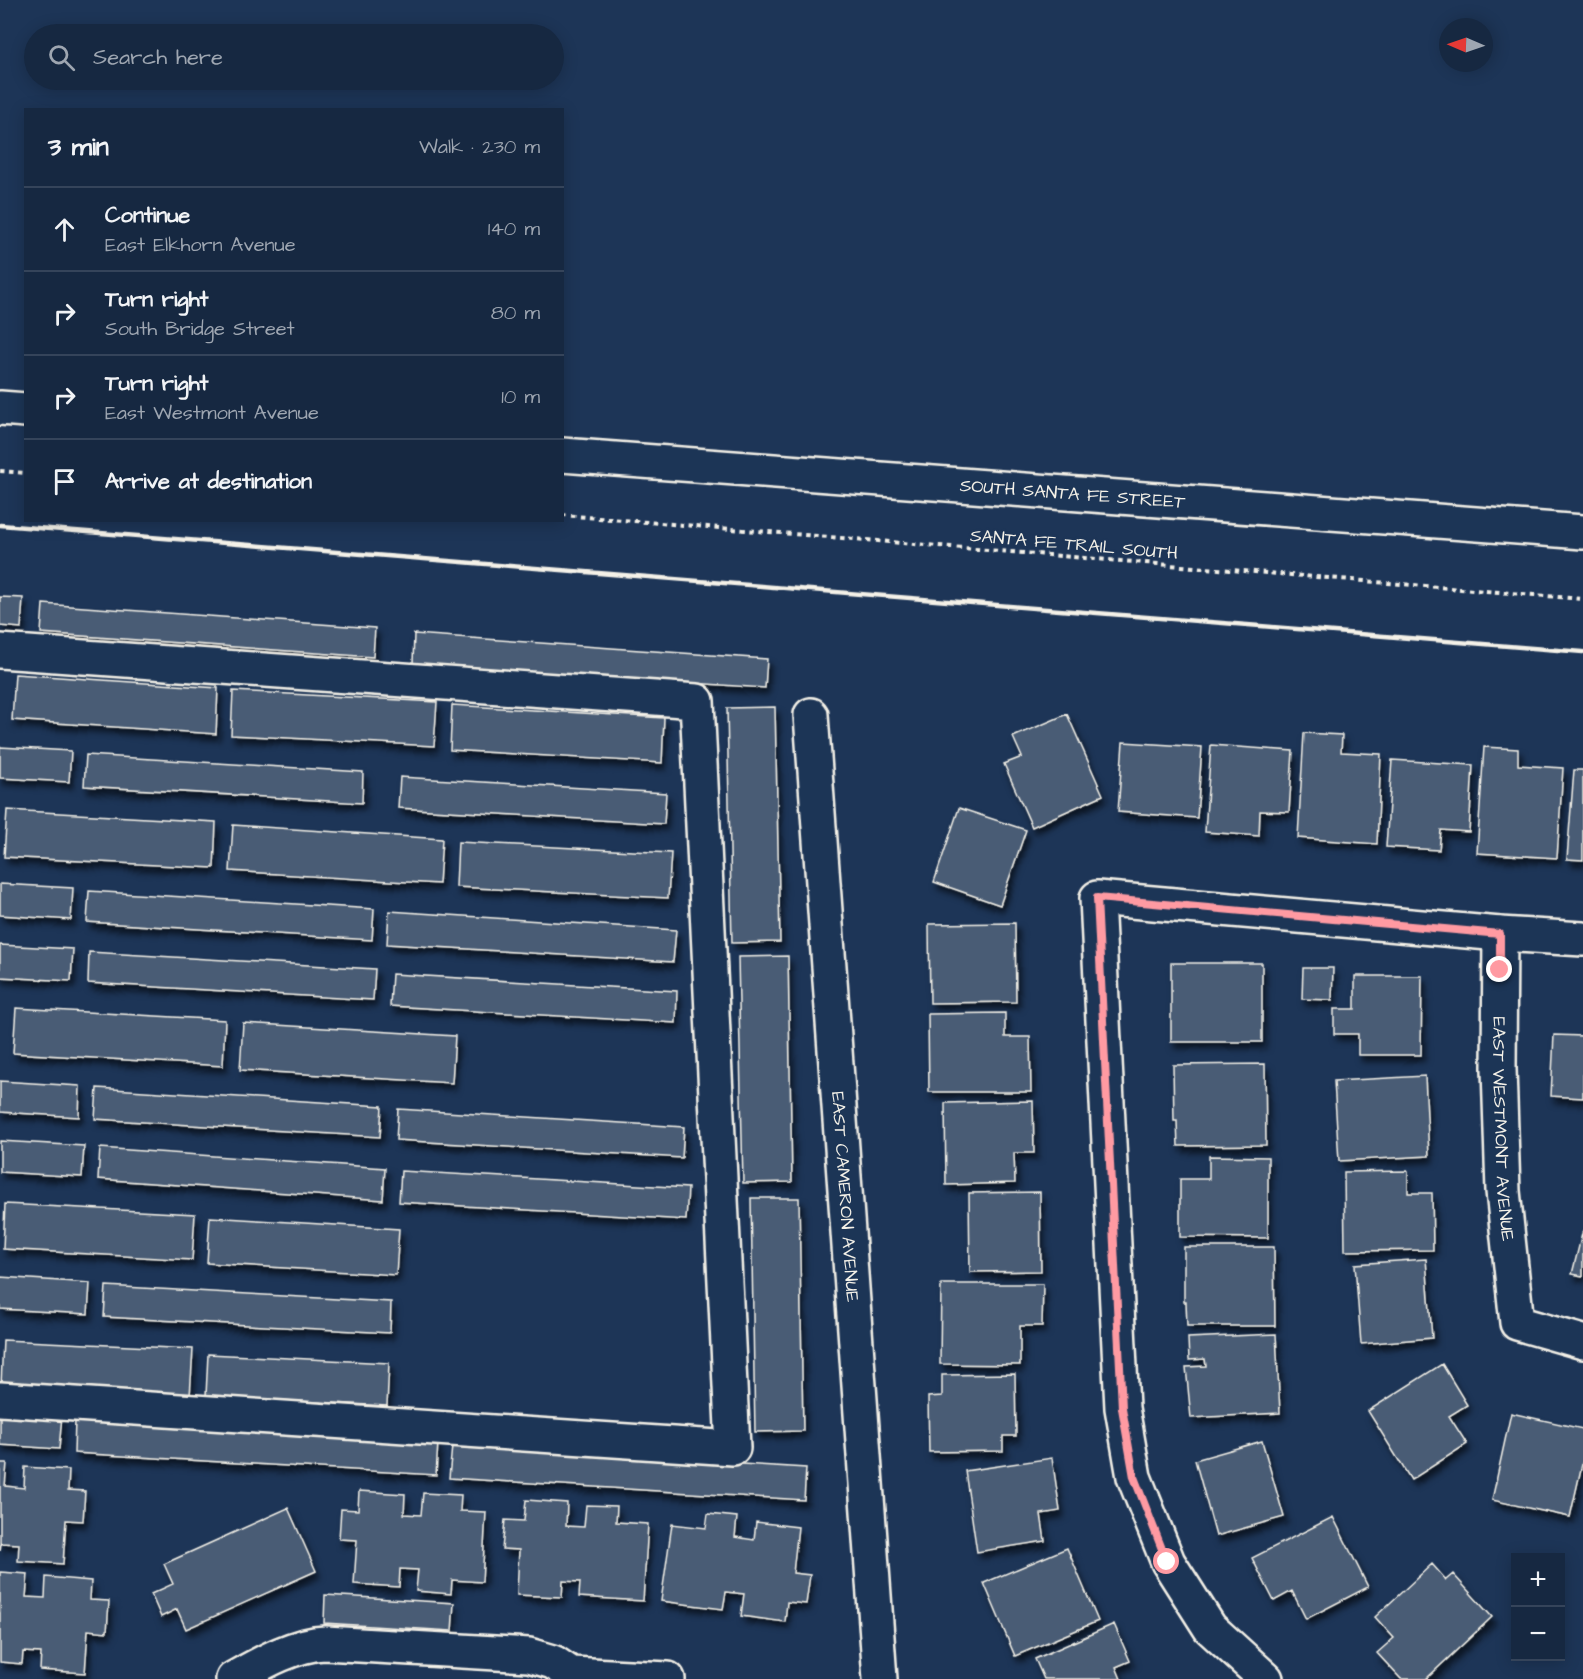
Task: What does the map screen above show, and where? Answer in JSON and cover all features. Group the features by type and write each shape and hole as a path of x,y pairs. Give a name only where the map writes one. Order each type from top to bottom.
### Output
{"street":[{"path":"0,408 24,410"},
{"name":"SOUTH SANTA FE STREET","path":"564,455 1583,532"},
{"path":"0,651 697,701 733,1448 0,1399"},
{"name":"EAST CAMERON AVENUE","path":"810,715 879,1679"},
{"path":"1266,1679 1210,1628 1167,1562 1134,1477 1122,1408 1097,898 1500,934 1583,939"},
{"name":"EAST WESTMONT AVENUE","path":"1500,934 1499,1069 1503,1191 1517,1323 1583,1342"},
{"path":"233,1679 279,1667 299,1647 312,1643 530,1655 553,1662 571,1677 668,1679"}],"path":[{"path":"0,471 24,473"},
{"name":"SANTA FE TRAIL SOUTH","path":"564,515 1583,599"}],"building":[{"path":"0,597 23,598 21,628 0,626"},
{"path":"43,604 375,628 373,657 41,633"},
{"path":"414,634 767,659 765,688 413,664"},
{"path":"15,674 218,688 216,734 12,720"},
{"path":"233,691 437,702 434,746 231,735"},
{"path":"452,705 664,718 662,763 450,750"},
{"path":"775,707 780,942 732,943 727,708"},
{"path":"1067,714 1103,795 1032,827 1004,764 1022,757 1013,737"},
{"path":"1304,733 1342,735 1341,752 1381,754 1377,844 1298,838"},
{"path":"1123,742 1202,747 1197,818 1118,812"},
{"path":"1211,745 1293,751 1289,812 1260,811 1259,836 1205,832"},
{"path":"0,747 71,751 69,782 0,778"},
{"path":"1484,747 1518,749 1518,765 1563,768 1557,858 1477,853"},
{"path":"86,755 363,772 362,803 84,786"},
{"path":"1392,760 1473,765 1469,832 1441,830 1439,850 1386,847"},
{"path":"1574,770 1583,770 1583,860 1567,859"},
{"path":"400,777 666,793 664,824 398,808"},
{"path":"959,808 1026,830 1000,905 934,882"},
{"path":"7,810 216,822 214,868 4,857"},
{"path":"233,825 442,839 439,884 230,871"},
{"path":"458,842 671,853 668,898 456,887"},
{"path":"0,884 73,888 71,920 0,915"},
{"path":"89,891 374,909 372,940 87,922"},
{"path":"389,911 676,930 673,962 387,944"},
{"path":"1015,923 1016,1002 930,1003 929,924"},
{"path":"0,945 73,949 71,981 0,977"},
{"path":"89,952 375,969 373,1000 88,983"},
{"path":"788,956 792,1182 743,1183 738,957"},
{"path":"1171,963 1262,963 1262,1042 1171,1042"},
{"path":"1303,968 1333,968 1332,1000 1302,999"},
{"path":"392,974 677,991 676,1023 390,1006"},
{"path":"1355,976 1422,976 1421,1055 1358,1055 1358,1034 1334,1034 1334,1009 1355,1009"},
{"path":"16,1008 225,1020 223,1066 13,1053"},
{"path":"1005,1013 1005,1037 1030,1037 1031,1092 929,1092 928,1014"},
{"path":"243,1023 455,1036 452,1083 240,1070"},
{"path":"1554,1035 1583,1036 1583,1098 1551,1096"},
{"path":"1265,1064 1266,1145 1178,1146 1177,1121 1174,1121 1173,1065"},
{"path":"1425,1076 1429,1156 1339,1161 1334,1081"},
{"path":"0,1081 80,1086 79,1117 0,1112"},
{"path":"97,1088 382,1106 380,1137 95,1119"},
{"path":"1033,1101 1034,1153 1014,1153 1015,1183 946,1185 945,1103"},
{"path":"398,1109 684,1127 682,1158 396,1140"},
{"path":"0,1141 84,1146 82,1177 0,1172"},
{"path":"100,1148 385,1168 383,1200 98,1179"},
{"path":"1209,1156 1268,1157 1268,1238 1180,1237 1180,1179 1209,1179"},
{"path":"401,1171 688,1188 686,1220 399,1202"},
{"path":"1408,1171 1408,1193 1432,1193 1433,1250 1345,1251 1344,1172"},
{"path":"1040,1192 1041,1271 970,1272 969,1193"},
{"path":"751,1198 799,1198 803,1431 755,1432"},
{"path":"5,1204 195,1214 192,1260 3,1249"},
{"path":"210,1217 399,1229 396,1275 207,1263"},
{"path":"1583,1230 1583,1276 1572,1274"},
{"path":"1184,1247 1274,1247 1275,1326 1187,1326 1186,1302 1184,1302"},
{"path":"1426,1259 1432,1338 1361,1344 1355,1264"},
{"path":"0,1277 90,1283 88,1314 0,1309"},
{"path":"941,1284 1043,1284 1042,1326 1020,1326 1020,1365 940,1364"},
{"path":"106,1286 391,1302 390,1333 104,1317"},
{"path":"1276,1334 1280,1413 1191,1418 1186,1367 1206,1366 1205,1359 1189,1360 1188,1338"},
{"path":"3,1340 193,1349 190,1396 1,1386"},
{"path":"208,1354 389,1363 387,1406 206,1396"},
{"path":"1442,1364 1467,1405 1449,1416 1467,1444 1411,1480 1368,1411"},
{"path":"1015,1374 1016,1436 1003,1436 1003,1451 929,1452 928,1397 942,1396 942,1375"},
{"path":"0,1412 62,1416 59,1449 0,1445"},
{"path":"1511,1413 1583,1429 1583,1460 1570,1517 1492,1500"},
{"path":"75,1420 438,1442 436,1475 74,1453"},
{"path":"1262,1441 1284,1517 1216,1536 1195,1460"},
{"path":"452,1446 806,1468 804,1500 449,1478"},
{"path":"1052,1458 1060,1511 1041,1514 1045,1541 977,1552 965,1471"},
{"path":"0,1463 7,1463 5,1486 24,1488 25,1467 69,1470 68,1490 85,1491 83,1521 66,1520 63,1564 18,1561 19,1544 1,1543 0,1551"},
{"path":"359,1491 405,1494 404,1514 421,1515 423,1493 461,1495 460,1511 486,1512 482,1582 452,1580 451,1594 416,1591 418,1570 400,1569 399,1587 354,1584 357,1540 339,1539 341,1509 358,1510"},
{"path":"526,1500 567,1503 566,1526 584,1527 586,1505 617,1506 616,1522 648,1524 643,1601 579,1597 580,1582 563,1581 562,1597 517,1595 519,1550 502,1549 505,1520 524,1521"},
{"path":"288,1508 316,1571 186,1629 177,1609 161,1617 151,1594 173,1584 164,1564"},
{"path":"708,1514 737,1517 735,1537 754,1540 756,1522 798,1527 793,1573 810,1575 806,1604 787,1602 785,1622 741,1616 744,1594 726,1592 723,1609 661,1601 672,1524 706,1528"},
{"path":"1333,1517 1368,1587 1306,1619 1292,1591 1274,1601 1252,1558"},
{"path":"1067,1548 1098,1621 1015,1656 984,1583"},
{"path":"1432,1564 1446,1580 1453,1574 1492,1617 1426,1679 1401,1679 1377,1653 1394,1638 1375,1617"},
{"path":"0,1572 28,1574 26,1597 45,1598 46,1577 91,1581 90,1600 109,1601 107,1632 88,1630 85,1673 40,1670 41,1653 23,1652 22,1664 0,1662"},
{"path":"325,1595 454,1603 452,1631 324,1623"},
{"path":"1114,1624 1130,1661 1116,1667 1121,1679 1044,1679 1035,1659"}],"railway":[{"path":"0,525 1583,652"}],"route":[{"path":"1167,1562 1134,1477 1122,1408 1097,898 1500,934 1500,970"}]}
